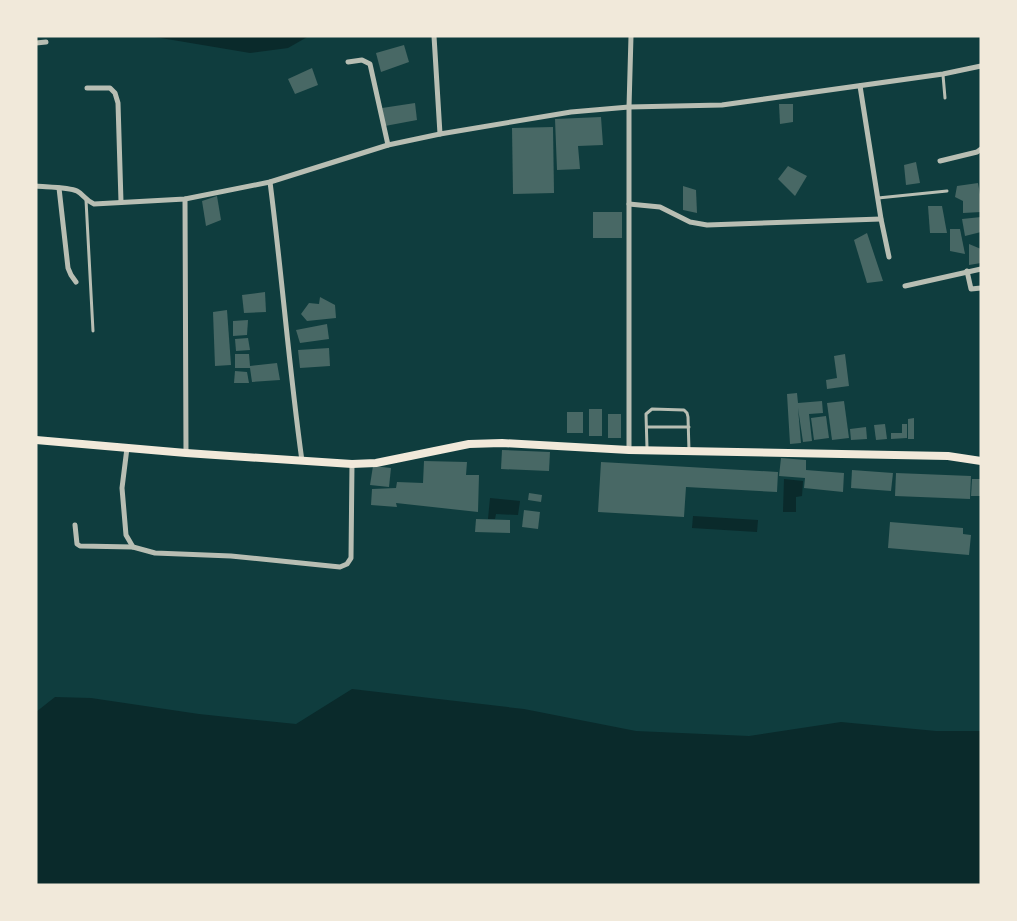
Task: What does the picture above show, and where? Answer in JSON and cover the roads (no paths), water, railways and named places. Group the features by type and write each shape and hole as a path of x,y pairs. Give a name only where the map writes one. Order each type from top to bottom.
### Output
{"main road":[{"path":"36,440 352,464 376,463 469,444 502,443 629,450 948,456 981,461"}],"street":[{"path":"434,36 440,134"},
{"path":"629,450 631,36"},
{"path":"36,43 46,42"},
{"path":"348,62 362,60 370,64 387,145"},
{"path":"36,186 77,191 94,204 185,199 270,182 387,145 572,112 629,107 722,105 981,67"},
{"path":"860,86 889,257"},
{"path":"87,88 110,88 115,93 118,103 122,202"},
{"path":"940,161 977,152 981,148"},
{"path":"270,182 302,461"},
{"path":"59,188 68,268 76,282"},
{"path":"185,199 186,453"},
{"path":"629,204 660,207 690,222 707,225 881,219"},
{"path":"905,286 981,269"},
{"path":"968,272 972,290 981,288"},
{"path":"127,448 122,488 126,535 133,547"},
{"path":"75,525 77,543 80,546 133,547 154,553 231,556 340,567 347,564 351,558 352,464"}],"lane":[{"path":"943,74 945,98"},
{"path":"878,198 947,191"},
{"path":"86,200 93,331"},
{"path":"647,450 646,414 652,409 684,410 687,413 689,451"},
{"path":"647,427 689,427"}],"water":[{"path":"149,36 309,36 288,48 250,53"},
{"path":"784,479 803,481 802,496 796,497 796,512 783,512"},
{"path":"490,498 520,501 518,515 496,514 495,519 488,519"},
{"path":"693,516 758,520 757,532 692,528"},
{"path":"352,689 524,709 636,731 749,736 841,722 936,731 981,731 981,885 36,885 36,712 55,697 91,698 199,714 296,724"}]}
